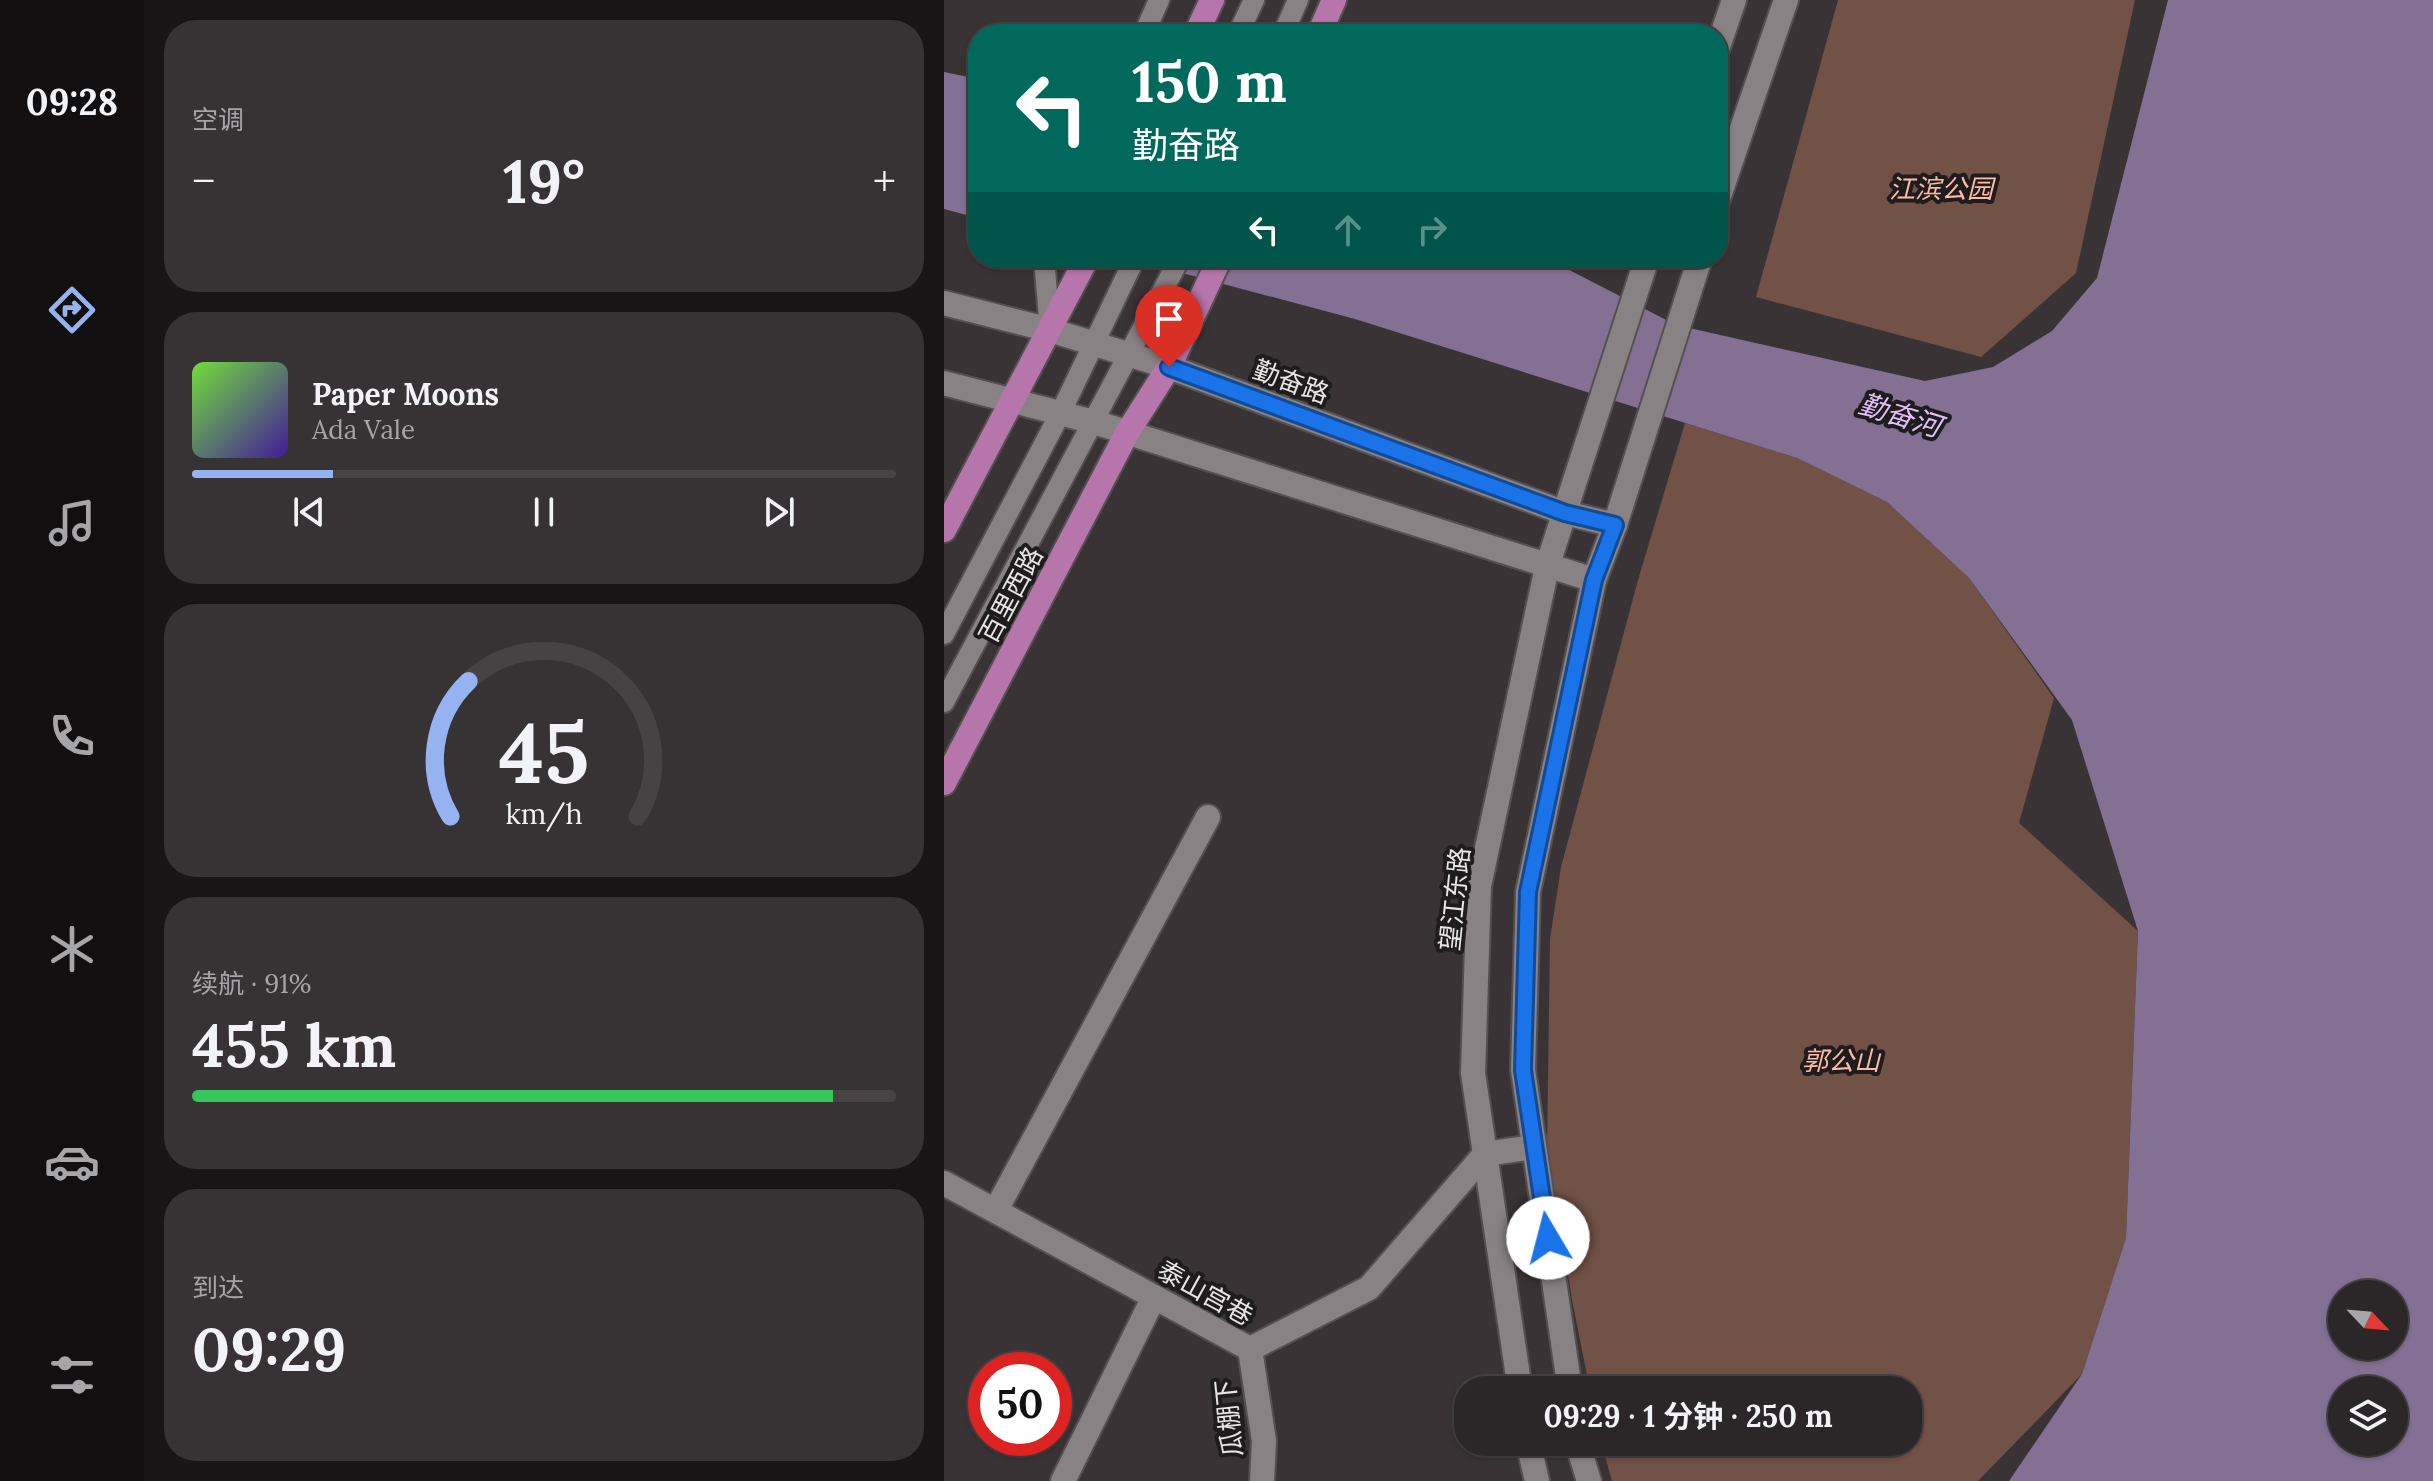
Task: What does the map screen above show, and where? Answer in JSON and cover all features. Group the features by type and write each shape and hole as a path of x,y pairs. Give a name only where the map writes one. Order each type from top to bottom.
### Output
{"main road":[{"path":"1201,24 1212,0"},
{"path":"1323,24 1334,0"},
{"path":"1726,24 1734,0"},
{"path":"1728,170 1786,0"},
{"path":"944,530 1082,268"},
{"name":"百里西路","path":"944,783 1127,433 1169,367 1215,268"},
{"name":"望江东路","path":"1518,1376 1473,1073 1479,886 1547,567 1644,268"},
{"path":"1568,1376 1523,1070 1528,892 1594,580 1615,525 1697,268"},
{"name":"勤奋路","path":"944,303 1050,330 1169,367 1565,513 1615,525"},
{"path":"944,383 1094,422 1594,580"},
{"path":"996,1210 1208,817"},
{"path":"1485,1154 1534,1147"},
{"name":"泰山宫巷","path":"944,1183 1250,1349 1369,1288 1485,1154"},
{"path":"1063,1481 1154,1297"},
{"name":"瓜棚下","path":"1250,1349 1264,1441 1262,1481"},
{"path":"1531,1456 1537,1481"},
{"path":"1581,1456 1589,1481"}],"lane":[{"path":"1148,24 1159,0"},
{"path":"1243,24 1254,0"},
{"path":"1287,24 1298,0"},
{"path":"1044,268 1050,330"},
{"path":"944,634 1096,344 1130,268"},
{"path":"944,702 1175,268"}],"green space":[{"name":"江滨公园","path":"1838,0 2135,0 2076,273 1981,357 1756,297"},
{"name":"郭公山","path":"1685,423 1797,458 1887,502 1969,578 2054,698 2019,823 2138,931 2126,1238 2082,1374 1978,1481 1612,1481 1605,1456 1922,1456 1922,1376 1587,1376 1547,1148 1550,939 1561,867 1638,580"}],"water":[{"name":"勤奋河","path":"2168,0 2433,0 2433,1481 2009,1481 2082,1374 2126,1238 2138,931 2072,720 1969,578 1887,502 1797,458 1355,319 1164,268 1565,268 1676,325 1925,381 1993,367 2052,331 2097,278"},
{"path":"944,72 968,77 968,215 944,209"}],"route":[{"path":"1169,367 1565,513 1615,525 1594,580 1528,892 1523,1070 1548,1238"}]}
